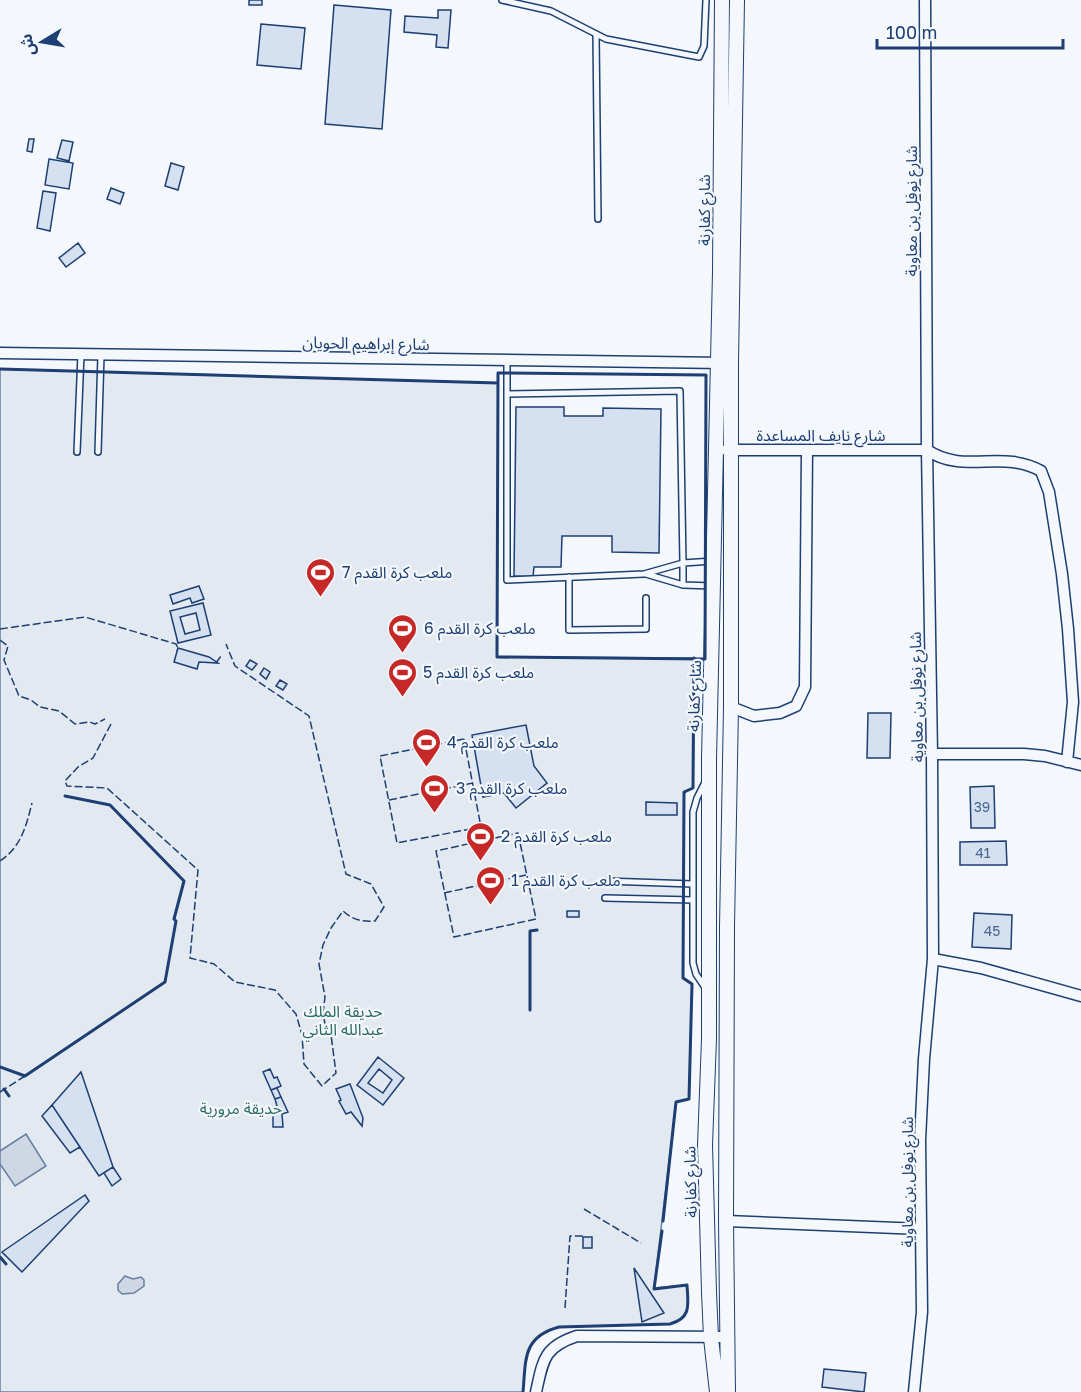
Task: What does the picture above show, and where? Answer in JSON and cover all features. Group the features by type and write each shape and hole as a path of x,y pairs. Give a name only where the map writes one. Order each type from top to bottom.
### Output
{"street":[{"name":"شارع كفارنة","path":"722,0 724,450 731,707 727,927 728,1392"},
{"name":"شارع كفارنة","path":"725,363 737,0"},
{"name":"شارع نوفل بن معاوية","path":"914,1392 922,1312 920,1140 924,1059 933,959 925,0"},
{"name":"شارع إبراهيم الحويان","path":"0,353 725,363"},
{"name":"شارع كفارنة","path":"717,1392 711,1338 705,1145 714,561 724,450"},
{"name":"شارع نايف المساعدة","path":"724,450 927,450"},
{"path":"731,707 754,716 780,713 796,706 805,687 807,450"},
{"path":"927,450 952,461 1021,462 1041,471 1046,479 1065,598 1072,678 1072,711 1067,762"},
{"path":"932,754 1024,754 1081,765"},
{"path":"933,959 981,968 1081,996"},
{"path":"726,1221 921,1229"},
{"path":"536,1392 541,1370 549,1351 561,1341 577,1336 727,1337"}],"lane":[{"path":"502,0 551,11 606,39 699,57 704,46 706,0"},
{"path":"596,34 598,219"},
{"path":"77,452 81,354"},
{"path":"98,452 101,355"},
{"path":"507,360 507,580 644,574 683,563 714,561"},
{"path":"507,394 680,391 683,585"},
{"path":"644,574 683,585 714,586"},
{"path":"569,578 569,630 646,629 646,598"},
{"path":"709,776 697,798 693,812 693,963 696,974 709,993"},
{"path":"605,881 693,884"},
{"path":"605,898 693,900"}],"green space":[{"name":"حديقة الملك عبدالله الثاني","path":"0,369 498,383 497,657 694,658 693,788 684,793 683,977 692,984 689,1099 676,1102 654,1288 687,1285 687,1309 682,1318 670,1324 559,1327 547,1331 538,1337 528,1351 523,1392 0,1392"}],"shaded area":[{"path":"26,1134 46,1166 15,1186 0,1164 0,1151"},
{"path":"125,1276 133,1279 141,1277 144,1280 144,1286 134,1293 122,1294 118,1290 118,1284"}],"building":[{"path":"249,0 262,0 262,5 249,5"},
{"path":"334,5 391,10 382,129 325,124"},
{"path":"438,10 451,10 448,48 436,47 437,35 404,32 405,16 438,18"},
{"path":"261,24 305,28 301,69 257,65"},
{"path":"29,139 34,139 32,152 27,151"},
{"path":"62,140 73,142 69,161 57,158"},
{"path":"49,159 73,163 69,189 45,185"},
{"path":"171,163 184,167 178,190 165,186"},
{"path":"111,188 124,193 120,204 107,199"},
{"path":"43,191 56,193 50,231 37,228"},
{"path":"78,243 85,253 66,267 59,258"},
{"path":"516,407 564,407 564,416 603,416 603,408 661,409 659,553 612,552 612,536 562,536 561,567 534,567 533,577 514,576"},
{"path":"199,586 204,599 192,603 190,598 173,604 170,595"},
{"path":"203,603 211,635 178,643 170,611","holes":["196,613 200,630 185,634 180,617"]},
{"path":"178,648 209,657 218,663 199,662 197,669 174,662"},
{"path":"250,660 257,664 252,670 246,666"},
{"path":"264,668 270,672 266,679 260,674"},
{"path":"280,680 287,684 283,690 276,686"},
{"path":"868,713 891,713 890,758 867,758"},
{"path":"526,725 534,766 547,783 516,808 504,793 483,797 472,735"},
{"path":"994,786 995,828 971,828 970,787"},
{"path":"646,802 677,803 677,815 646,815"},
{"path":"1006,841 1007,865 960,865 960,842"},
{"path":"567,911 579,911 579,917 567,917"},
{"path":"974,913 1012,915 1011,949 972,947"},
{"path":"378,1057 404,1078 383,1105 357,1085","holes":["379,1069 392,1080 383,1093 368,1083"]},
{"path":"270,1069 281,1086 271,1090 263,1072"},
{"path":"81,1072 113,1167 99,1176 52,1105"},
{"path":"350,1084 363,1118 362,1126 351,1112 346,1114 339,1101 341,1100 336,1089"},
{"path":"277,1088 281,1097 275,1099 271,1090"},
{"path":"281,1097 288,1112 282,1114 283,1127 273,1127 273,1107 277,1106 275,1099"},
{"path":"52,1105 80,1147 70,1153 42,1116"},
{"path":"113,1167 121,1179 112,1186 104,1173"},
{"path":"85,1195 89,1201 22,1272 2,1252"},
{"path":"583,1237 592,1237 592,1248 583,1248"},
{"path":"634,1268 664,1313 642,1322"},
{"path":"824,1369 866,1373 864,1392 822,1387"}],"fence":[{"path":"0,629 85,617 176,644 177,651"},
{"path":"0,640 8,646 4,660 19,696 31,700 40,707 59,711 75,724 90,722 95,724 105,719"},
{"path":"111,724 93,758 78,767 65,781 67,786 107,788 198,870 190,958 214,964 235,982 275,990 296,1014 302,1035 304,1064 322,1086 336,1073 331,1035 325,1024 323,1013 325,997 319,964 323,945 343,911 358,920 375,921 384,907 371,884 346,874 309,716 235,666 226,644"},
{"path":"216,663 221,656"},
{"path":"464,739 481,827 397,843 380,756 464,739"},
{"path":"389,800 473,783"},
{"path":"0,861 18,843 32,803"},
{"path":"518,833 536,919 454,937 436,851 518,833"},
{"path":"444,893 526,875"},
{"path":"0,1092 25,1076"},
{"path":"584,1209 641,1243"},
{"path":"565,1308 570,1236 584,1236"}],"wall":[{"path":"0,369 498,383"},
{"path":"498,373 706,375 705,659 497,657 498,373"},
{"path":"663,1221 676,1102 689,1099 692,984 683,978 684,792 693,788 694,658"},
{"path":"0,1067 25,1076 165,982 176,921 174,919 184,881 110,805 65,796"},
{"path":"530,1010 530,931 537,930"},
{"path":"4,1089 9,1096"},
{"path":"523,1392 528,1351 538,1337 547,1331 559,1327 670,1324 682,1318 687,1309 687,1285 654,1289 662,1231"},
{"path":"0,1257 6,1264"}],"place":[{"name":"ملعب كرة القدم 7","path":"321,598"},
{"name":"ملعب كرة القدم 6","path":"403,654"},
{"name":"ملعب كرة القدم 5","path":"402,698"},
{"name":"ملعب كرة القدم 4","path":"426,768"},
{"name":"ملعب كرة القدم 3","path":"435,814"},
{"name":"ملعب كرة القدم 2","path":"480,862"},
{"name":"ملعب كرة القدم 1","path":"490,906"}],"park label":[{"name":"حديقة مرورية","path":"241,1108"}]}
